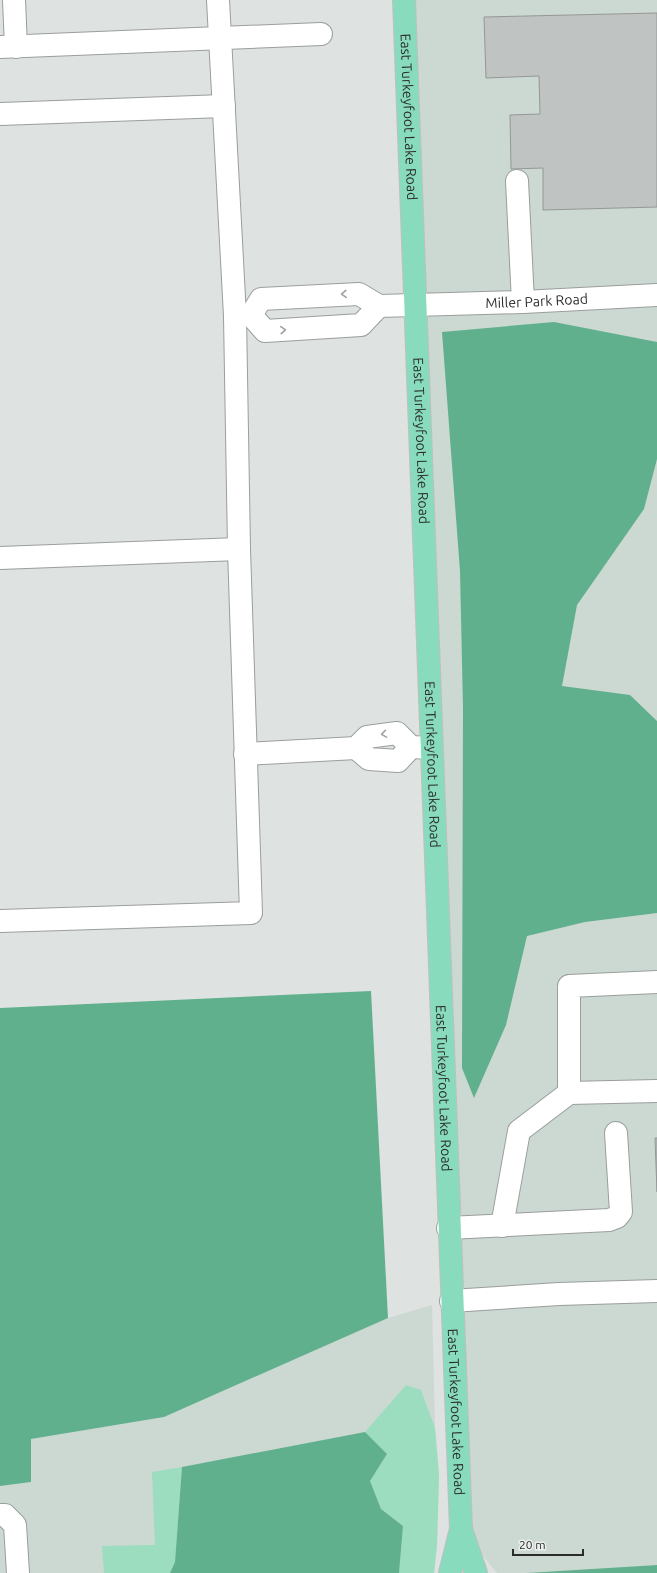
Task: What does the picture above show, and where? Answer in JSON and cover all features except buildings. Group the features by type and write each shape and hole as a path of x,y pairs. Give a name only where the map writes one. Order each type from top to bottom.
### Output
{"main road":[{"name":"East Turkeyfoot Lake Road","path":"404,0 416,304 421,747 448,1228 461,1529 476,1573"},
{"name":"East Turkeyfoot Lake Road","path":"450,1573 461,1529"}],"street":[{"path":"14,0 8,47 321,34"},
{"path":"0,921 251,913 239,549 243,316 224,106 218,0"},
{"path":"0,114 224,106"},
{"path":"517,181 523,302"},
{"path":"359,294 379,306 361,325 265,331 243,316 261,299 359,294"},
{"name":"Miller Park Road","path":"379,306 523,302 657,295"},
{"path":"0,558 239,549"},
{"path":"245,754 356,748 367,737 397,733 421,747"},
{"path":"569,1093 569,986 657,982"},
{"path":"502,1226 519,1131 569,1093 657,1091"},
{"path":"448,1228 609,1220 617,1217 621,1212 616,1133"},
{"path":"451,1301 559,1294 657,1291"},
{"path":"0,1515 5,1515 15,1525 18,1573"}],"shaded area":[{"path":"404,0 657,0 657,1565 526,1573 497,1573 461,1529"},
{"path":"432,1305 435,1428 439,1475 437,1545 434,1573 0,1573 0,1486 31,1482 31,1439 164,1417 388,1318"}],"green space":[{"path":"554,322 657,342 657,459 644,509 577,605 562,686 630,695 657,721 657,913 585,922 527,936 506,1025 474,1098 462,1068 463,709 460,571 442,332"},
{"path":"371,991 388,1318 164,1417 31,1439 31,1482 0,1486 0,1008"},
{"path":"406,1385 421,1390 435,1428 439,1475 437,1545 434,1573 399,1573 403,1526 381,1509 370,1481 387,1454 365,1432"},
{"path":"365,1432 387,1454 370,1481 381,1509 403,1526 399,1573 170,1573 175,1562 182,1467"},
{"path":"182,1467 175,1562 170,1573 104,1573 102,1546 155,1545 152,1472"},
{"path":"657,1565 657,1573 526,1573"}]}
